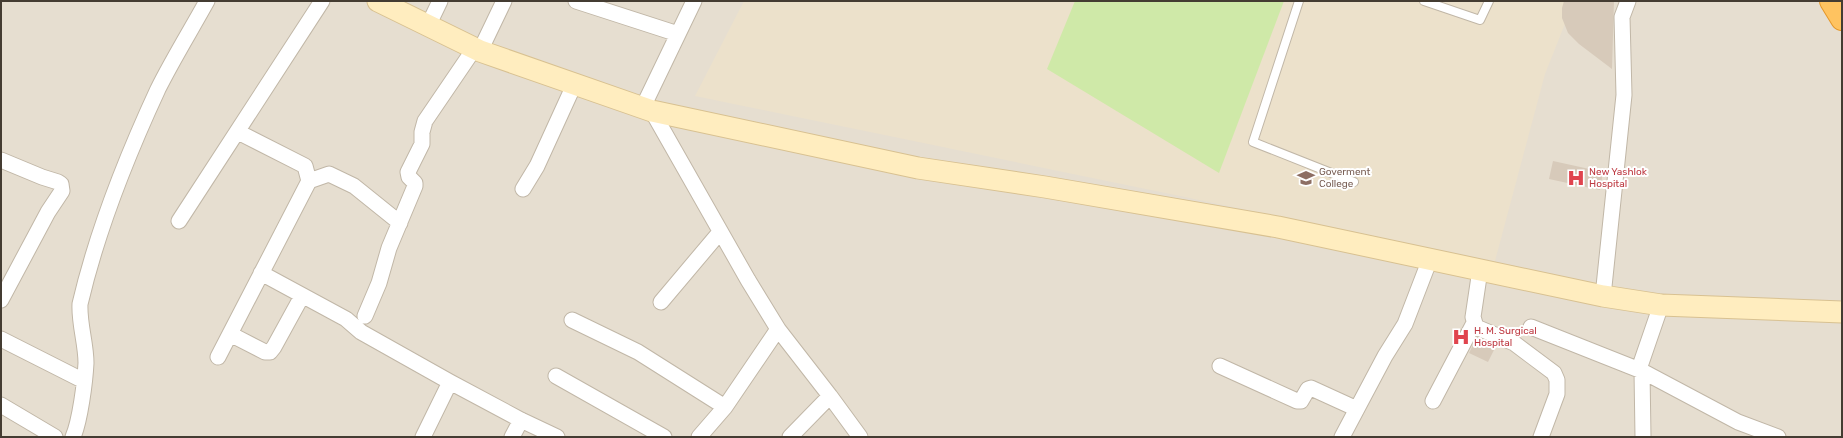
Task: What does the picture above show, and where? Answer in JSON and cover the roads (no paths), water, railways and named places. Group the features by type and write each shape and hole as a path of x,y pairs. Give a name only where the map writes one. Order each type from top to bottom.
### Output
{"highway":[{"path":"1831,1 1842,19"}],"street":[{"path":"73,437 79,418 86,363 79,313 80,304 95,249 122,172 159,89 207,1"},
{"path":"179,221 322,1"},
{"path":"378,1 477,50 647,110 918,168 1045,187 1278,227 1603,296 1661,305 1842,312"},
{"path":"428,26 440,1"},
{"path":"365,316 378,287 389,248 416,186 409,177 408,172 422,144 423,126 477,50 504,1"},
{"path":"576,1 678,34"},
{"path":"647,110 678,34 694,1"},
{"path":"1603,296 1624,95 1622,17 1628,1"},
{"path":"523,189 537,166 574,85"},
{"path":"647,110 778,330 860,437"},
{"path":"218,358 308,181 305,166 238,132"},
{"path":"1,160 42,178 58,182 61,184 62,191 48,212 1,300"},
{"path":"308,181 329,174 354,186 400,223"},
{"path":"661,302 720,232"},
{"path":"1342,437 1405,324 1430,259"},
{"path":"1480,270 1473,317 1476,327 1482,331 1508,339 1520,346 1554,373 1557,380 1557,394 1541,437"},
{"path":"261,273 346,319 362,332 450,382 521,420 557,437"},
{"path":"230,334 264,352 270,352 274,348 302,296"},
{"path":"1643,437 1642,371 1639,369 1661,305"},
{"path":"572,320 638,352 725,406"},
{"path":"1433,401 1474,323"},
{"path":"1531,327 1642,371 1738,422 1778,437"},
{"path":"699,437 725,406 778,330"},
{"path":"1,339 84,380"},
{"path":"1220,366 1297,402 1301,401 1308,389 1311,388 1357,409"},
{"path":"556,376 664,437"},
{"path":"423,437 450,382"},
{"path":"790,437 830,396"},
{"path":"1,405 55,437"},
{"path":"512,437 521,420"}],"lane":[{"path":"1299,1 1253,142 1354,182"},
{"path":"1424,1 1480,20 1489,1"}],"place":[{"name":"Goverment College","path":"1306,178"},
{"name":"New Yashlok Hospital","path":"1576,178"},
{"name":"H. M. Surgical Hospital","path":"1461,337"}]}
